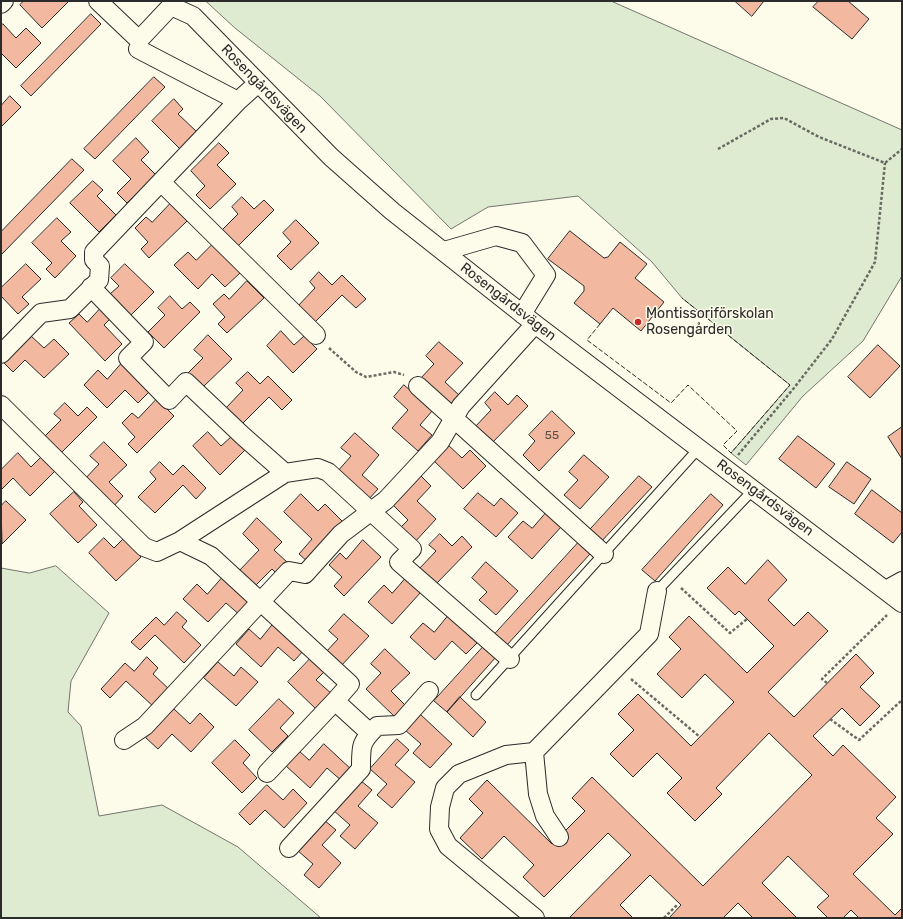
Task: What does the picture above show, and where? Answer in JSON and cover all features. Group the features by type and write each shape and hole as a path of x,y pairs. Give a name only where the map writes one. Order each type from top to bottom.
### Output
{"street":[{"path":"1,4 4,1"},
{"path":"98,1 138,44 238,101"},
{"name":"Rosengårdsvägen","path":"138,44 171,6 193,16 330,157 392,212 444,251 528,319 754,489 901,603"},
{"path":"1,354 41,313 70,309 99,280 100,266 94,260 94,252 238,101 258,83"},
{"path":"161,182 316,335"},
{"path":"124,740 145,726 289,571 305,574 341,534 386,500 440,442 461,406 528,319 546,275 522,243 496,236 444,251"},
{"path":"91,287 144,342 128,358 169,400 186,382 242,436 285,473"},
{"path":"418,386 604,554"},
{"path":"1,405 144,548 157,552 180,541 285,473 313,469 328,472 412,549 399,562 510,659"},
{"path":"180,541 211,556 350,684 267,773"},
{"path":"886,590 902,580"},
{"path":"535,918 448,846 439,829 440,807 445,788 459,774 506,755 534,752 650,634 657,591"},
{"path":"289,848 361,769 361,744 370,733 377,726 399,725 429,691"},
{"path":"335,701 370,733"},
{"path":"534,752 538,794 545,816 559,838"}],"lane":[{"path":"476,695 699,448"},
{"path":"657,591 754,489"}],"path":[{"path":"718,149 771,119 784,118 820,137 886,163"},
{"path":"726,469 794,388 832,339 875,262 886,163 902,149"},
{"path":"316,335 339,358 356,372 366,376 394,372 406,376 418,386"},
{"path":"670,578 730,633 747,619"},
{"path":"827,684 822,679 901,603"},
{"path":"616,668 700,737"},
{"path":"830,720 859,740 902,700"},
{"path":"664,918 677,905"}],"green space":[{"path":"206,1 611,1 902,130 902,276 863,341 803,396 746,465 731,453 790,385 682,298 652,262 578,196 488,207 451,229 320,96 235,28"},
{"path":"56,566 109,613 71,681 68,712 81,726 99,816 162,805 238,847 321,918 1,918 1,568 29,573"}],"building":[{"path":"24,1 69,1 42,28 20,5"},
{"path":"735,1 764,1 752,16"},
{"path":"819,1 848,1 869,19 852,39 813,7"},
{"path":"91,14 101,24 31,96 21,86"},
{"path":"3,24 16,38 26,28 41,43 16,68 1,53 1,26"},
{"path":"154,77 165,87 95,159 84,149"},
{"path":"10,96 21,107 1,127 1,106"},
{"path":"174,99 183,109 178,114 197,132 180,149 152,121"},
{"path":"136,138 149,152 141,160 156,175 127,203 117,193 131,179 113,161"},
{"path":"219,143 229,153 217,165 236,184 210,209 196,195 205,186 191,171"},
{"path":"72,159 84,170 1,255 1,232"},
{"path":"93,181 103,190 97,196 116,215 99,232 70,203"},
{"path":"242,197 254,209 264,200 274,210 237,247 221,231 238,214 232,207"},
{"path":"170,204 187,221 149,258 141,249 148,242 135,228 146,217 152,222"},
{"path":"57,218 71,232 61,241 76,256 55,278 46,269 52,263 32,243"},
{"path":"296,220 319,243 291,270 277,256 291,242 283,233"},
{"path":"570,231 604,258 608,257 620,242 647,264 635,278 664,302 641,331 613,308 600,324 574,303 584,291 584,286 548,259"},
{"path":"212,245 240,273 225,287 212,274 198,289 174,265 188,252 196,260"},
{"path":"26,264 41,279 22,297 29,304 18,314 1,296 1,288"},
{"path":"125,264 154,292 131,315 110,294 119,286 111,278"},
{"path":"319,272 332,285 342,275 366,299 356,308 342,295 314,323 297,307 315,288 310,282"},
{"path":"247,281 264,298 227,333 218,324 225,317 213,304 224,294 229,299"},
{"path":"170,296 182,309 190,302 200,312 164,348 148,332 165,315 158,308"},
{"path":"100,309 110,319 104,325 122,344 105,361 69,323 79,314 87,322"},
{"path":"281,331 294,345 304,336 317,349 293,373 267,346"},
{"path":"208,335 232,359 203,387 188,373 203,358 194,350"},
{"path":"31,336 44,348 54,339 69,354 44,378 25,360 13,372 4,363"},
{"path":"439,342 463,363 445,382 461,397 451,407 420,379 434,364 426,356"},
{"path":"878,345 900,366 870,398 848,377"},
{"path":"122,363 150,391 138,403 125,390 107,408 84,385 98,370 107,379"},
{"path":"248,372 260,384 268,376 292,400 282,410 269,397 242,424 226,408 243,390 236,383"},
{"path":"404,385 433,410 420,425 432,435 418,451 392,428 408,410 394,397"},
{"path":"495,392 508,405 517,395 528,406 491,444 474,428 491,410 485,403"},
{"path":"157,399 174,416 137,453 128,444 135,437 122,423 132,413 138,418"},
{"path":"65,403 78,416 87,407 97,417 60,454 43,438 61,420 54,414"},
{"path":"552,411 575,433 539,471 523,455 535,441 529,435"},
{"path":"902,427 902,459 888,437"},
{"path":"208,432 221,446 232,436 245,450 220,475 193,446"},
{"path":"355,433 379,455 362,475 378,489 368,500 337,472 351,456 341,448"},
{"path":"798,436 835,464 816,488 779,459"},
{"path":"104,442 127,465 109,482 123,496 112,508 84,480 99,464 90,456"},
{"path":"447,444 462,458 470,450 486,466 463,489 432,459"},
{"path":"18,453 31,467 41,457 55,471 30,496 13,478 1,490 1,470"},
{"path":"584,455 609,477 580,509 564,495 578,480 569,472"},
{"path":"160,462 173,475 183,465 206,488 196,499 183,485 155,513 138,497 156,479 150,472"},
{"path":"847,462 871,479 854,504 829,487"},
{"path":"420,475 431,486 417,501 436,519 413,544 398,530 408,520 392,504"},
{"path":"639,476 652,487 599,544 587,533"},
{"path":"872,490 902,513 902,532 893,543 855,514"},
{"path":"74,492 83,502 79,506 97,525 78,543 50,514"},
{"path":"478,493 494,506 501,498 518,513 496,537 464,509"},
{"path":"301,494 318,511 325,504 344,523 308,562 299,554 312,539 284,512"},
{"path":"711,494 723,505 655,581 642,570"},
{"path":"6,501 26,520 2,544 1,506"},
{"path":"546,513 561,527 532,559 508,537 523,521 532,528"},
{"path":"257,518 282,542 274,550 288,563 277,574 272,569 254,587 238,572 259,550 243,534"},
{"path":"440,534 452,546 462,536 472,547 436,584 419,569 436,551 429,545"},
{"path":"104,538 114,548 123,539 141,557 116,581 89,553"},
{"path":"363,540 381,557 344,596 334,586 342,577 329,565 340,553 346,559"},
{"path":"578,543 590,554 506,646 494,635"},
{"path":"768,560 787,580 768,600 794,626 808,612 828,631 768,692 794,717 856,654 874,673 860,687 880,706 860,726 842,708 813,736 833,756 843,745 896,797 876,818 893,834 853,874 895,915 902,908 902,918 859,918 851,910 843,918 828,918 817,907 829,896 788,856 762,883 797,918 753,918 738,903 723,918 669,918 681,905 650,875 620,905 633,918 569,918 631,855 608,833 544,897 523,877 534,865 504,836 482,859 460,838 483,813 469,799 487,780 552,844 585,811 572,798 592,777 703,886 812,775 769,733 716,788 722,794 695,821 667,793 682,778 657,753 633,777 610,754 634,730 618,714 638,694 691,746 734,702 705,674 682,698 657,674 681,649 669,637 689,616 747,673 774,646 739,611 735,615 707,588 728,567 745,584"},
{"path":"486,562 518,591 496,615 479,600 487,592 472,578"},
{"path":"222,578 252,605 241,616 226,603 208,622 183,599 197,584 207,594"},
{"path":"406,578 421,592 392,624 368,602 384,585 392,593"},
{"path":"177,612 187,621 182,627 201,645 184,663 155,635 140,650 131,642 156,617 164,625"},
{"path":"344,614 369,636 340,667 325,653 338,639 329,631"},
{"path":"448,616 477,643 466,654 452,641 435,660 410,637 423,623 434,632"},
{"path":"274,623 304,650 294,661 278,647 261,667 236,644 249,629 260,639"},
{"path":"484,646 496,657 447,712 434,701"},
{"path":"385,649 410,673 391,691 406,706 395,717 366,689 381,673 371,664"},
{"path":"147,657 158,668 153,674 171,691 155,708 126,681 110,698 101,689 125,663 134,671"},
{"path":"310,659 324,672 316,680 332,694 317,710 288,682"},
{"path":"218,662 234,676 241,667 258,682 236,706 204,678"},
{"path":"460,697 486,722 473,737 447,712"},
{"path":"279,699 294,713 280,728 288,736 272,752 249,730"},
{"path":"174,709 190,724 200,713 214,727 191,752 172,734 158,749 146,738"},
{"path":"420,714 452,744 430,768 413,753 421,744 405,730"},
{"path":"397,739 409,750 395,765 415,782 392,808 377,795 387,784 370,769"},
{"path":"235,740 250,755 243,763 257,778 242,793 212,763"},
{"path":"324,744 353,771 343,782 327,768 310,788 285,765 298,750 309,760"},
{"path":"360,780 372,790 358,806 378,823 355,849 340,836 350,825 333,810"},
{"path":"267,785 283,800 293,789 307,803 284,828 265,810 250,825 239,814"},
{"path":"324,820 336,830 322,845 341,863 319,888 304,875 313,864 297,850"}],"fence":[{"path":"600,324 587,340 671,403 688,385 737,431 723,445 731,453 790,385 682,298"}],"place":[{"name":"Montissoriförskolan Rosengården","path":"638,322"}]}
